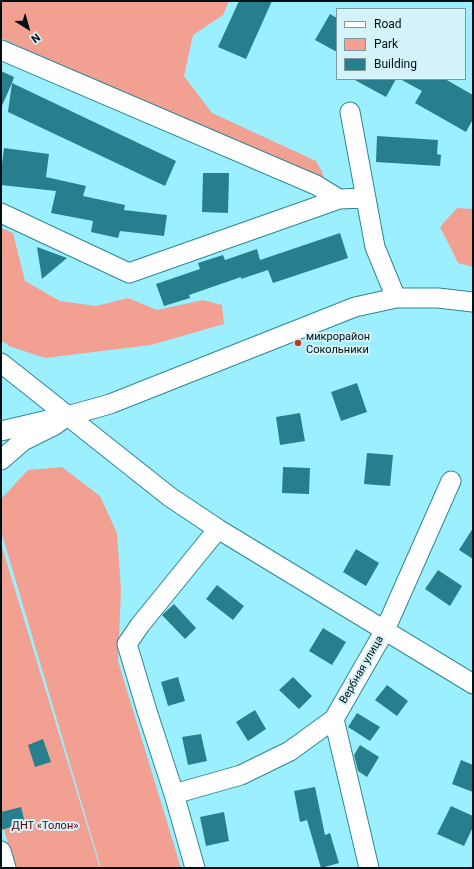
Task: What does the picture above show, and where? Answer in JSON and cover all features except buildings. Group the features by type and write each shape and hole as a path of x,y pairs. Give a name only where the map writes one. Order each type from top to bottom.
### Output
{"street":[{"path":"1,50 316,185 338,198"},
{"path":"350,112 375,247 396,298"},
{"path":"1,213 129,273 338,198 365,198"},
{"path":"1,431 67,416 110,404 355,307 396,298 438,298 473,302"},
{"path":"1,363 170,497 218,529 473,684"},
{"path":"2,459 23,441 55,425 67,416"},
{"path":"1,438 2,459"},
{"name":"Вербная улица","path":"334,719 385,630 451,482"},
{"path":"195,868 174,794 127,644 140,625 218,529"},
{"path":"174,794 241,775 290,751 334,719 369,868"},
{"path":"1,852 6,868"}],"green space":[{"path":"1,1 229,1 223,15 193,35 184,76 212,113 316,161 325,181 179,118 1,38"},
{"path":"457,208 473,209 473,267 458,263 440,227"},
{"path":"1,228 13,233 25,281 60,301 96,306 128,298 157,310 203,300 222,305 224,324 151,345 45,358 9,346 1,340"},
{"path":"62,467 100,496 117,533 121,590 118,661 181,868 101,868 73,774 1,531 1,499 28,470"},
{"name":"ДНТ «Толон»","path":"1,544 100,868 15,868 1,819"}],"place":[{"name":"микрорайон Сокольники","path":"298,343"}]}
